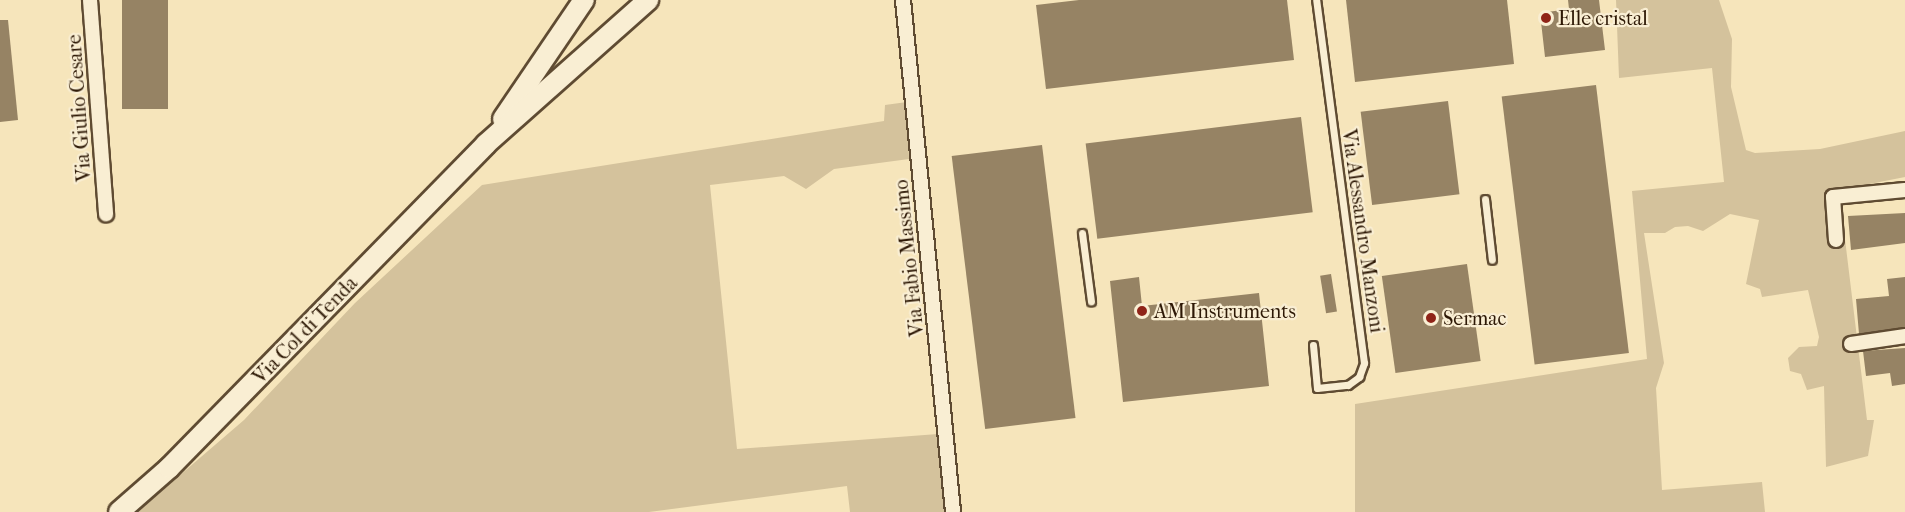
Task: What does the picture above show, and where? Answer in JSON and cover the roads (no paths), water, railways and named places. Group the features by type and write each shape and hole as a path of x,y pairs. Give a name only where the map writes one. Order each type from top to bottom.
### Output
{"main road":[{"name":"Via Col di Tenda","path":"486,144 584,0"},
{"name":"Via Col di Tenda","path":"119,512 170,468 486,144 648,0"}],"street":[{"name":"Via Giulio Cesare","path":"90,0 106,214"},
{"name":"Via Fabio Massimo","path":"903,0 953,512"},
{"path":"1836,240 1833,196 1905,190"},
{"path":"1851,344 1905,336"}],"lane":[{"name":"Via Alessandro Manzoni","path":"1312,345 1317,388 1348,385 1359,377 1364,363 1316,0"},
{"path":"1485,199 1492,260"},
{"path":"1082,233 1091,301"}],"place":[{"name":"Elle cristal","path":"1546,18"},
{"name":"AM Instruments","path":"1142,311"},
{"name":"Sermac","path":"1431,318"}]}
